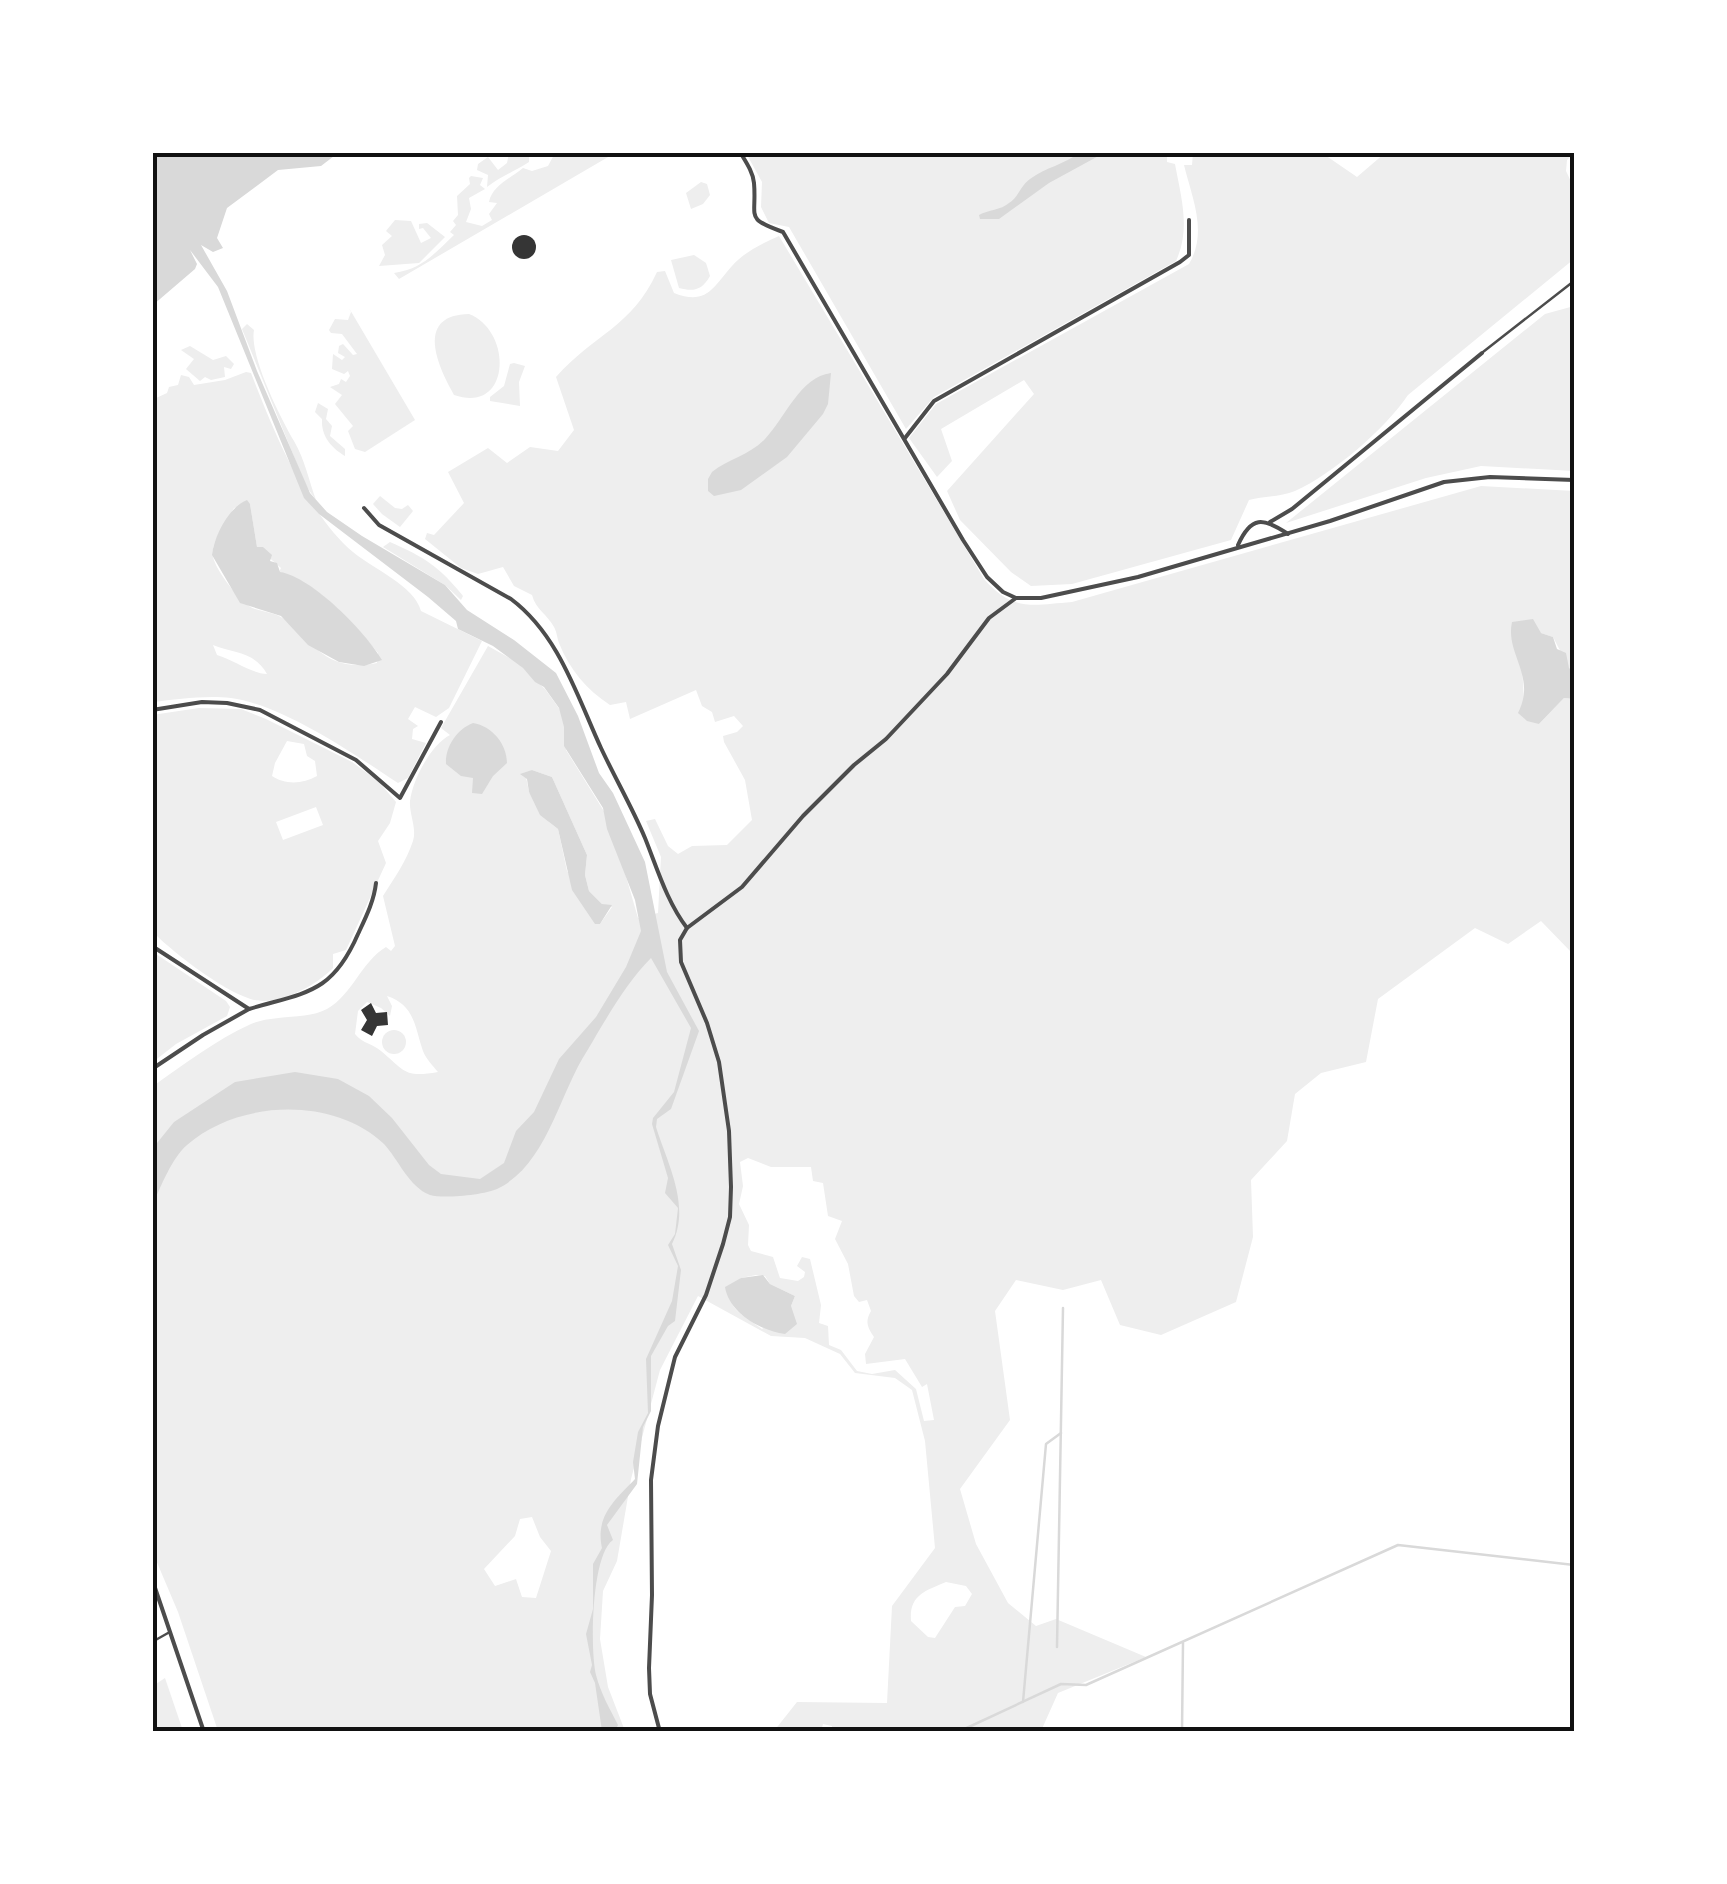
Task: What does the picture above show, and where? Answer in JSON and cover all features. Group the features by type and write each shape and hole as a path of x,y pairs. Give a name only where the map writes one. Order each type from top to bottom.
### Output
{"street":[{"path":"740,152 754,179 752,211 768,229 783,232 986,576 1016,598 1104,587 1288,534 1444,482 1490,476 1574,480"},
{"path":"904,438 934,401 1180,262 1189,255 1189,220"},
{"path":"1238,547 1245,530 1292,509 1482,353"},
{"path":"364,508 378,525 511,599 524,608 542,631 568,669 676,913 688,928"},
{"path":"1270,522 1288,534"},
{"path":"660,1732 648,1668 654,1454 675,1357 706,1295 723,1244 732,1187 719,1062 678,950 688,928 742,887 803,816 854,764 886,739 946,674 989,618 1016,598"},
{"path":"152,710 202,702 260,710 356,760 400,798 441,722"},
{"path":"152,1069 249,1009 319,988 336,975 374,898 376,883"},
{"path":"152,946 249,1009"},
{"path":"152,1579 204,1732"}],"lane":[{"path":"1482,353 1574,281"},
{"path":"152,1642 171,1631"}],"shaded area":[{"path":"153,152 338,153 321,166 278,170 227,208 217,238 223,248 213,252 201,245 227,291 310,493 327,512 362,536 445,585 467,610 556,673 578,716 599,773 613,793 645,862 667,972 699,1031 671,1109 657,1119 656,1127 678,1200 679,1215 677,1230 672,1244 681,1270 675,1321 651,1356 651,1411 643,1427 637,1484 607,1525 613,1540 600,1564 596,1583 594,1663 600,1689 618,1725 615,1731 602,1731 590,1672 586,1634 593,1609 593,1564 602,1548 604,1518 635,1479 633,1462 638,1432 648,1413 646,1359 672,1301 678,1266 668,1245 675,1234 678,1208 665,1193 668,1178 652,1124 674,1092 691,1028 651,958 625,990 587,1051 540,1146 514,1178 497,1189 463,1196 430,1195 410,1179 384,1144 363,1128 313,1111 286,1110 258,1112 208,1130 182,1151 153,1204 153,1148 174,1122 235,1082 295,1072 338,1079 369,1096 441,1174 480,1179 504,1163 516,1131 534,1112 559,1059 596,1017 626,967 641,931 635,900 607,829 603,808 564,746 559,708 544,687 493,646 458,629 456,621 428,597 319,514 304,498 218,287 190,250 197,264 195,269 153,305"},
{"path":"1080,152 1104,153 1049,183 999,219 980,219 979,215 1012,201 1030,179"},
{"path":"509,153 529,153 529,162 487,187 488,175 477,170 478,164 488,157 498,170 507,163"},
{"path":"555,153 615,153 399,279 394,273 420,264 454,235 450,232 458,215 457,196 470,184 471,176 483,178 480,185 485,189 469,198 471,209 466,222 482,226 492,220 489,214 497,203 489,202 498,187 523,168 532,171 548,166"},
{"path":"746,153 1167,153 1167,162 1175,164 1180,188 1181,249 1176,261 934,397 906,429 789,227 769,223 761,207 762,182"},
{"path":"1193,153 1322,153 1357,177 1385,153 1574,153 1567,160 1566,171 1574,188 1574,259 1408,395 1386,422 1341,462 1295,491 1249,500 1231,540 1072,584 1031,586 1011,572 960,520 947,491 1034,394 1024,380 941,429 952,461 937,477 909,438 936,404 1189,264 1198,227 1184,165 1192,165"},
{"path":"701,182 707,184 710,195 703,204 691,209 686,193"},
{"path":"395,220 411,221 421,243 431,238 423,228 419,229 419,224 427,223 445,237 419,263 379,266 385,255 382,245 392,236 386,231"},
{"path":"779,236 984,579 1014,602 1072,602 1481,486 1574,491 1574,671 1553,637 1541,633 1518,654 1524,700 1539,724 1564,698 1574,699 1574,951 1541,921 1508,944 1475,928 1378,999 1366,1062 1321,1073 1295,1094 1287,1141 1251,1180 1253,1237 1236,1302 1161,1335 1120,1325 1101,1280 1063,1290 1016,1280 995,1311 1010,1420 960,1489 976,1544 1008,1603 1036,1626 1056,1619 1146,1657 1058,1693 1041,1731 832,1732 832,1726 823,1724 821,1731 774,1731 797,1702 887,1703 892,1606 935,1548 925,1441 912,1390 895,1378 855,1373 840,1354 805,1338 771,1336 698,1296 660,1370 631,1479 617,1561 603,1591 600,1639 608,1687 625,1731 218,1731 178,1612 153,1553 152,1087 251,1024 327,1009 344,995 377,953 386,947 391,951 395,946 383,896 413,841 412,792 430,754 450,735 441,728 488,646 517,662 545,689 563,714 566,750 610,821 638,918 658,913 661,857 646,821 655,819 668,846 678,854 692,846 727,845 752,820 745,780 724,742 723,736 743,726 734,716 715,722 712,712 702,706 696,690 630,719 626,702 610,705 580,678 532,595 514,586 503,567 478,574 461,568 425,539 427,533 434,535 464,503 448,472 488,448 507,463 530,447 558,451 574,430 556,377 636,306 657,272 665,271 674,293 702,296 742,256","holes":["532,770 552,777 587,855 585,875 589,891 602,904 612,907 600,924 567,871 558,829 529,792 526,777","387,996 409,1011 424,1054 438,1072 406,1071 355,1034 358,1011 367,1002 390,1016 392,1006","748,1158 771,1167 811,1167 813,1181 823,1183 828,1216 842,1221 835,1239 848,1264 854,1296 859,1302 867,1300 871,1311 868,1324 874,1337 865,1354 866,1364 905,1359 922,1387 927,1384 934,1420 924,1421 916,1389 895,1370 872,1374 857,1371 841,1350 829,1345 828,1326 819,1323 821,1305 810,1259 802,1257 797,1266 805,1272 798,1281 780,1278 773,1257 751,1251 749,1225 739,1204 743,1186 740,1162","765,1276 770,1284 795,1296 791,1306 762,1329 740,1313 729,1298 728,1291 741,1278","532,1517 551,1551 536,1598 522,1597 516,1579 495,1586 484,1569 515,1536 520,1519","946,1582 966,1586 972,1594 965,1606 955,1607 935,1638 928,1637 911,1621 916,1600"]},
{"path":"694,255 706,263 710,276 697,289 679,288 671,260"},
{"path":"1574,306 1574,471 1481,466 1426,478 1286,523 1545,314"},
{"path":"349,308 415,420 365,452 355,449 348,431 353,426 335,404 342,395 330,387 341,379 346,382 350,376 348,371 344,374 332,369 333,354 342,360 345,357 338,353 339,346 343,344 353,355 357,354 342,334 329,330 335,319 348,320"},
{"path":"469,314 483,323 499,352 495,383 487,393 473,398 454,395 435,344 441,323"},
{"path":"247,324 254,330 261,371 301,456 316,500 306,486 242,329"},
{"path":"190,346 213,360 226,356 234,364 231,369 224,367 225,377 205,377 200,381 186,369 194,359 181,350"},
{"path":"510,364 525,366 519,382 520,406 490,401 504,386"},
{"path":"251,373 293,470 337,536 353,552 402,585 421,611 482,641 449,708 436,717 415,707 408,719 418,726 413,729 412,739 426,743 408,778 398,783 318,732 251,702 212,697 153,702 154,399 178,385 181,375 189,377 194,385","holes":["250,504 257,547 281,568 279,572 308,585 334,605 378,653 377,663 360,665 334,660 284,619 255,609 230,587 215,563 214,545 234,508","213,645 250,657 267,674 217,655"]},
{"path":"831,373 823,414 787,457 741,490 714,496 708,491 712,472 759,444 810,382"},
{"path":"318,403 328,409 330,436 345,449 345,456 325,437 322,419 315,412"},
{"path":"380,496 395,508 408,505 413,511 400,527 373,504"},
{"path":"247,500 257,547 272,555 270,561 277,563 280,572 307,584 337,607 382,660 364,666 339,662 308,645 281,616 240,603 212,555 223,523"},
{"path":"390,542 438,570 463,596 461,600 445,585 383,547"},
{"path":"1533,619 1541,633 1553,637 1557,649 1566,653 1569,668 1574,671 1574,699 1564,698 1539,724 1518,713 1523,700 1523,676 1511,634 1512,622"},
{"path":"199,708 241,709 352,762 378,781 396,802 390,823 378,841 386,863 346,950 333,954 333,968 310,986 283,998 252,999 205,974 153,932 152,715","holes":["287,741 304,744 307,756 315,761 317,776 294,782 272,776","316,807 323,825 283,840 276,822"]},
{"path":"473,723 492,732 501,743 507,763 482,794 472,793 473,778 461,776 446,764 453,739"},
{"path":"532,770 552,777 587,855 585,875 589,891 602,904 612,905 600,924 595,924 572,890 558,829 540,815 527,779 520,774"},
{"path":"153,952 230,1007 227,1016 176,1044 153,1062"},
{"path":"394,1030 406,1042 394,1054 382,1042"},
{"path":"763,1275 770,1284 795,1296 791,1306 797,1324 785,1334 746,1318 728,1296 725,1287 741,1278"},
{"path":"165,1678 183,1731 153,1731 153,1686"}],"building":[{"path":"519,235 529,235 536,247 529,259 519,259 512,252 512,242"},
{"path":"371,1003 376,1013 387,1012 388,1025 377,1026 372,1036 361,1030 367,1020 361,1010"}],"waterway":[{"path":"1574,850 1574,857"},
{"path":"1057,1647 1063,1308"},
{"path":"1023,1702 1046,1444 1061,1433"},
{"path":"958,1732 1061,1684 1086,1685 1398,1545 1574,1565"},
{"path":"1182,1732 1183,1643"}]}
